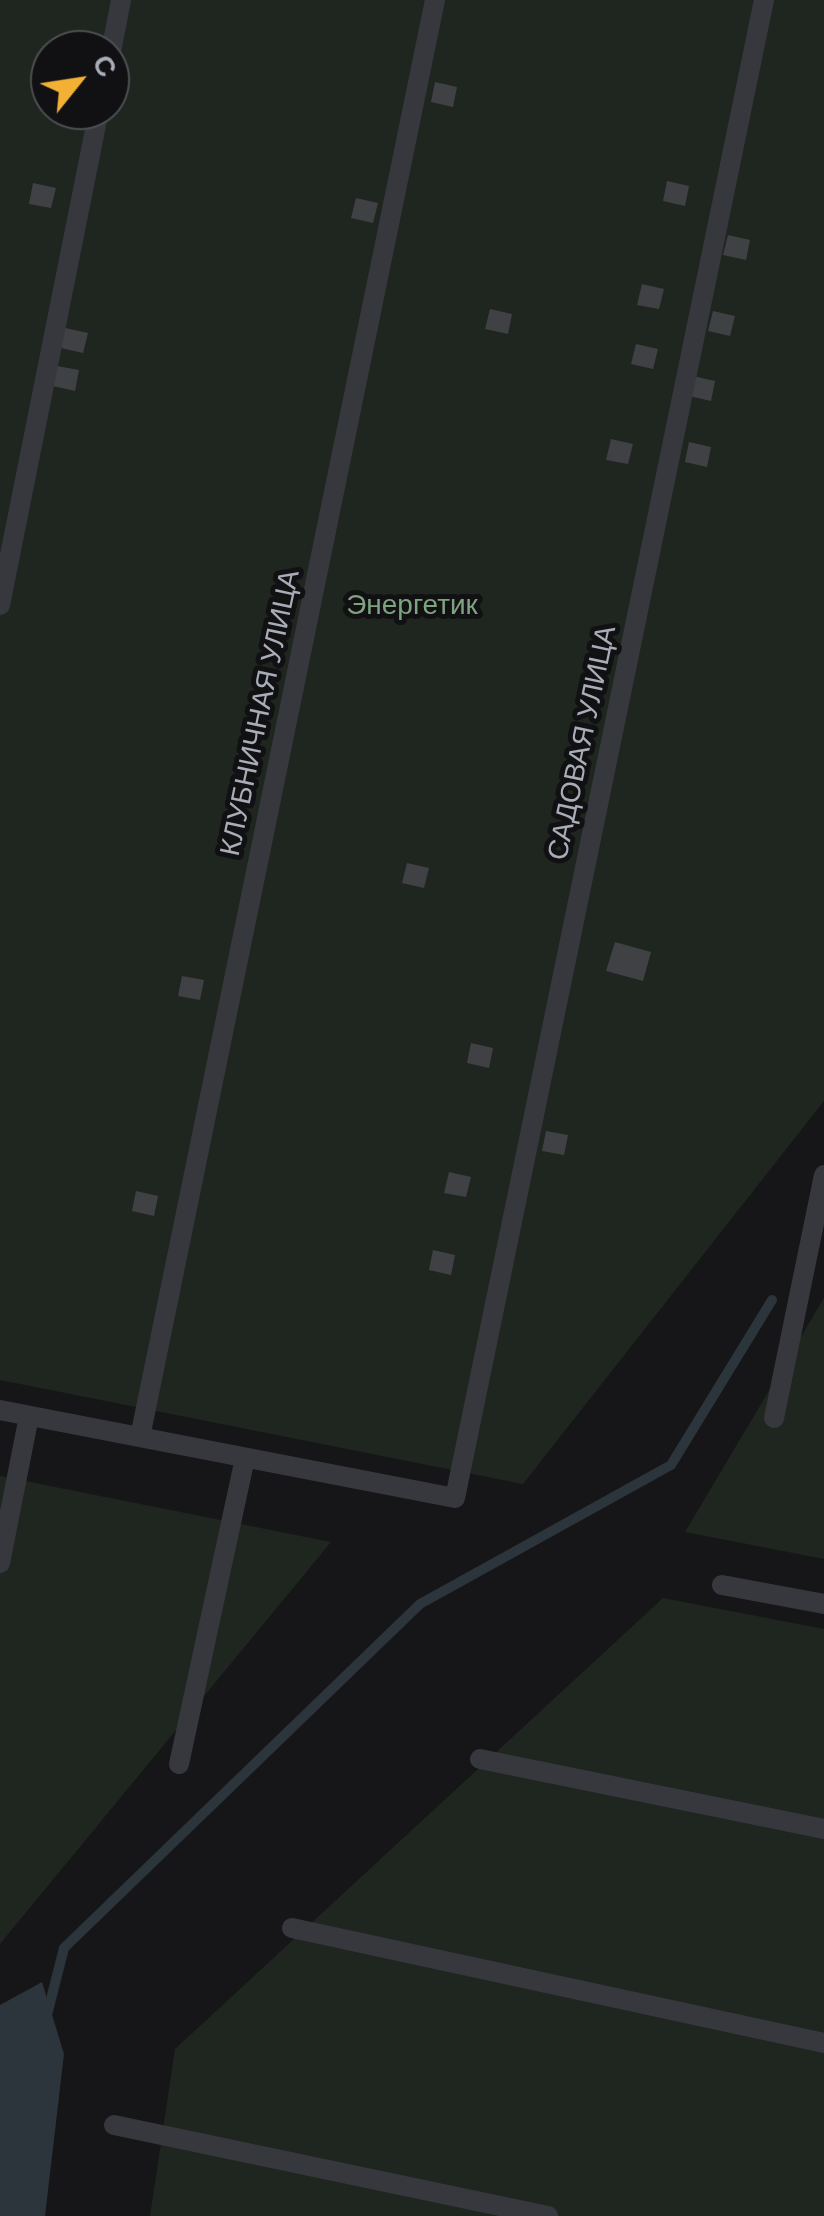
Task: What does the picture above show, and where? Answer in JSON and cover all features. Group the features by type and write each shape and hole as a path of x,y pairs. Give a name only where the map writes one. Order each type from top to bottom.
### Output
{"lane":[{"path":"116,30 122,0"},
{"name":"КЛУБНИЧНАЯ УЛИЦА","path":"140,1437 435,0"},
{"name":"САДОВАЯ УЛИЦА","path":"245,1458 455,1498 764,0"},
{"path":"0,604 95,130"},
{"path":"774,1418 824,1175"},
{"path":"0,1410 245,1458 178,1764"},
{"path":"0,1564 29,1416"},
{"path":"722,1585 824,1604"},
{"path":"480,1759 824,1828"},
{"path":"292,1928 824,2044"},
{"path":"114,2125 548,2216"}],"green space":[{"name":"Энергетик","path":"0,0 824,0 824,1101 523,1484 0,1380"},
{"path":"824,1298 824,1559 685,1532"},
{"path":"0,1476 331,1542 0,1944"},
{"path":"663,1598 824,1629 824,2216 150,2216 175,2049"}],"shaded area":[{"path":"42,1982 64,2054 45,2216 0,2216 0,2005"}],"building":[{"path":"435,82 457,87 453,107 431,102"},
{"path":"667,181 689,186 685,206 663,201"},
{"path":"33,183 56,188 51,208 29,204"},
{"path":"356,198 378,203 373,223 351,218"},
{"path":"728,235 750,240 746,260 723,255"},
{"path":"642,284 664,289 659,309 637,305"},
{"path":"490,309 512,314 508,334 485,329"},
{"path":"713,311 735,316 730,336 708,331"},
{"path":"65,328 88,333 83,353 61,348"},
{"path":"636,344 658,349 653,369 631,364"},
{"path":"57,366 79,370 75,391 53,386"},
{"path":"693,376 715,381 711,401 689,396"},
{"path":"611,439 633,444 628,464 606,460"},
{"path":"689,442 711,447 707,467 685,462"},
{"path":"407,863 429,868 424,888 402,883"},
{"path":"615,942 651,952 643,981 606,971"},
{"path":"182,976 204,980 200,1000 178,996"},
{"path":"471,1043 493,1048 489,1068 467,1063"},
{"path":"546,1131 568,1135 564,1155 542,1151"},
{"path":"449,1172 471,1177 466,1197 444,1193"},
{"path":"136,1191 158,1196 154,1216 132,1211"},
{"path":"433,1250 455,1255 451,1275 429,1270"}],"waterway":[{"path":"46,2019 64,1948 420,1604 671,1465 772,1300"}]}
